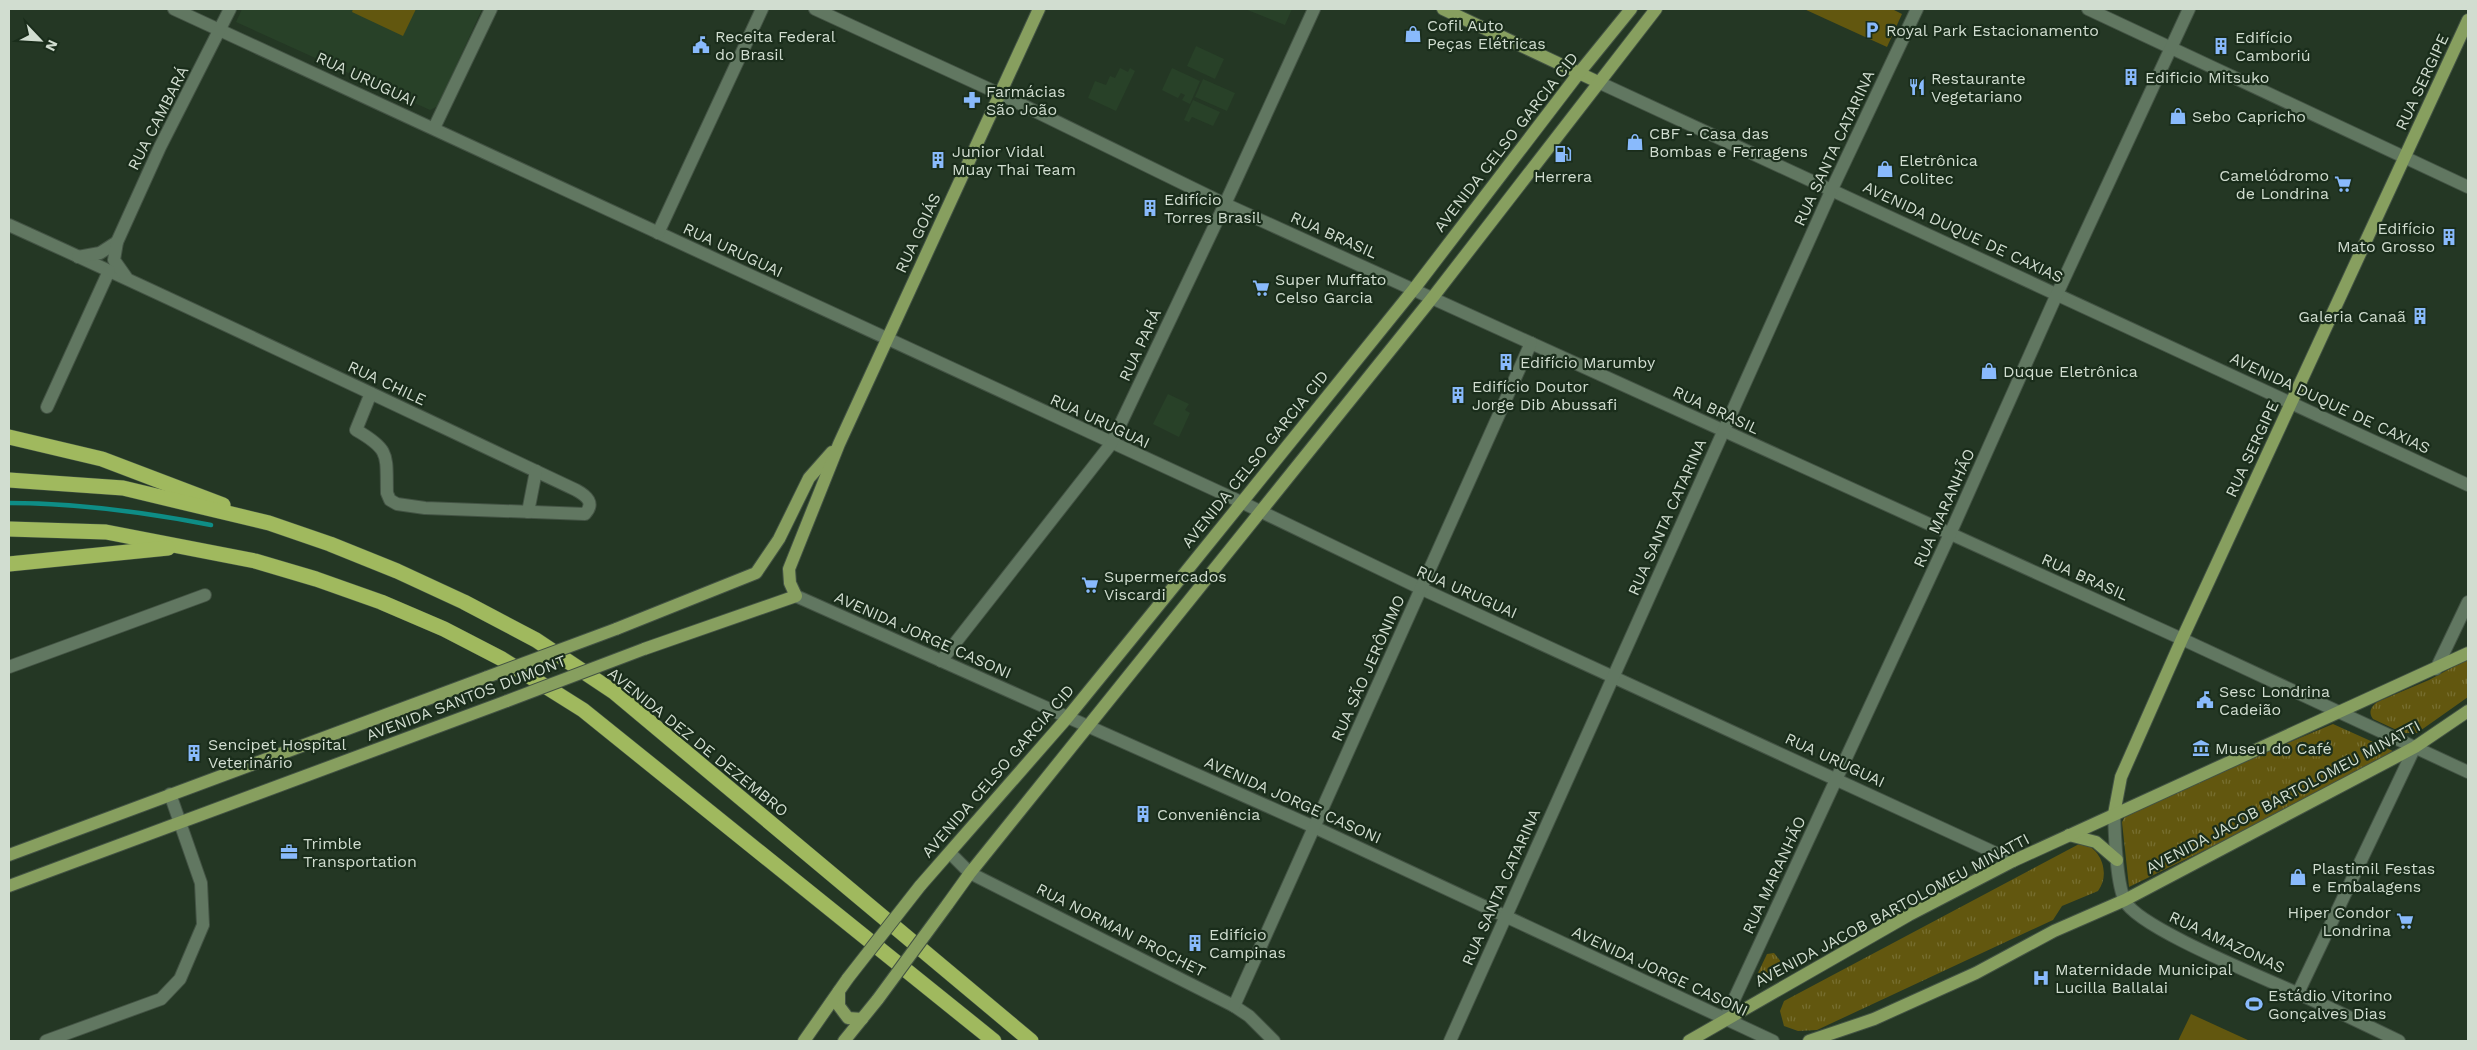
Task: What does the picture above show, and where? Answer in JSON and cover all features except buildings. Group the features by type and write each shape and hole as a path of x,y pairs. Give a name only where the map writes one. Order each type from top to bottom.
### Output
{"highway":[{"path":"9,437 102,459 180,487 269,523"},
{"name":"AVENIDA DEZ DE DEZEMBRO","path":"9,480 123,488 269,523 330,544 464,602 536,640 614,692 1030,1041"},
{"path":"9,530 106,532 187,546 255,561 316,579 381,602 444,629 502,659 583,710 994,1041"},
{"path":"9,564 187,546"}],"main road":[{"name":"RUA GOIÁS","path":"796,596 790,583 790,569 839,444 1039,9"},
{"name":"AVENIDA DUQUE DE CAXIAS","path":"1443,9 1598,82"},
{"name":"AVENIDA CELSO GARCIA CID","path":"804,1041 848,978 920,886 1067,718 1198,557 1414,289 1579,73 1631,9"},
{"path":"844,1041 878,999 970,873 1433,297 1656,9"},
{"name":"RUA SERGIPE","path":"2114,814 2121,777 2182,639 2468,20"},
{"path":"1532,134 1548,147"},
{"path":"1483,198 1500,209"},
{"path":"1317,407 1334,421"},
{"name":"RUA GOIÁS","path":"756,573 779,539 809,478 839,444"},
{"path":"1198,557 1214,570"},
{"name":"AVENIDA SANTOS DUMONT","path":"9,855 616,629 756,573"},
{"path":"1167,595 1180,613"},
{"name":"AVENIDA SANTOS DUMONT","path":"9,886 644,649 796,596"},
{"name":"AVENIDA JACOB BARTOLOMEU MINATTI","path":"1689,1041 1909,915 2013,861 2468,653"},
{"name":"AVENIDA JACOB BARTOLOMEU MINATTI","path":"1809,1041 1874,1019 1976,973 2054,931 2125,900 2415,747 2468,711"},
{"path":"2069,835 2096,842 2117,860"},
{"path":"839,991 839,1006 848,1018 862,1019"}],"street":[{"name":"RUA URUGUAI","path":"174,9 434,128 1111,444 1242,502 1422,589 2013,861"},
{"name":"RUA CAMBARÁ","path":"128,279 114,260 117,242 160,147 230,9"},
{"path":"434,128 491,9"},
{"path":"658,233 762,9"},
{"name":"RUA BRASIL","path":"815,9 1000,94 1226,204 2182,639 2468,772"},
{"name":"RUA PARÁ","path":"940,661 1111,444 1226,204 1314,9"},
{"name":"RUA SANTA CATARINA","path":"1450,1041 1832,189 1917,9"},
{"path":"2088,9 2468,187"},
{"name":"RUA MARANHÃO","path":"1725,1019 1838,779 2057,294 2189,9"},
{"name":"AVENIDA DUQUE DE CAXIAS","path":"1598,82 2468,485"},
{"name":"RUA CHILE","path":"9,225 128,279 371,393 536,471 586,496 590,503 590,509 585,514 425,508 397,504 390,500 387,493 384,450 378,442 356,430 371,393"},
{"path":"78,257 100,254 117,242"},
{"path":"47,407 109,271"},
{"name":"RUA SÃO JERÔNIMO","path":"1234,1006 1531,343"},
{"path":"528,512 536,471"},
{"path":"9,667 204,595"},
{"name":"AVENIDA JORGE CASONI","path":"796,596 1314,827 1773,1041"},
{"path":"2436,669 2468,602"},
{"path":"2298,993 2415,747"},
{"path":"46,1041 161,999 180,979 203,926 201,883 170,794"},
{"path":"2114,814 2117,860 2125,900"},
{"name":"RUA NORMAN PROCHET","path":"950,853 970,873 1234,1006 1249,1016 1274,1041"},
{"name":"RUA AMAZONAS","path":"2125,900 2132,910 2163,930 2399,1041"}],"shaded area":[{"path":"242,9 482,9 438,106 430,110 236,22"},
{"path":"1245,9 1292,9 1285,25"},
{"path":"1196,46 1224,59 1215,79 1187,66"},
{"path":"1120,68 1128,72 1130,68 1135,71 1116,111 1088,98 1095,81 1106,85 1110,76 1115,78"},
{"path":"1172,68 1200,81 1190,104 1182,100 1185,95 1181,93 1178,98 1162,90"},
{"path":"1203,79 1235,93 1227,111 1195,97"},
{"path":"1193,100 1220,112 1213,126 1192,117 1189,122 1184,120"},
{"path":"1168,394 1189,404 1185,410 1190,413 1179,437 1153,424"}],"green space":[{"path":"353,9 416,9 403,36 352,12"},
{"name":"Royal Park Estacionamento","path":"1804,9 1892,9 1902,14 1887,47"},
{"path":"2468,659 2468,697 2417,733 2403,733 2373,719 2371,710 2377,702 2429,680"},
{"path":"2333,724 2393,751 2296,805 2129,887 2122,822 2128,810"},
{"path":"2081,843 2099,855 2104,869 2102,884 2098,891 2062,906 2053,920 1817,1030 1798,1031 1784,1026 1780,1011 1784,1001"},
{"path":"1774,953 1787,969 1760,984 1757,975 1767,954"},
{"path":"2191,1014 2250,1041 2178,1041"}],"waterway":[{"path":"9,503 110,509 211,525"}],"place":[{"name":"Royal Park Estacionamento","path":"1872,30"},
{"name":"Cofil Auto Peças Elétricas","path":"1413,34"},
{"name":"Receita Federal do Brasil","path":"701,45"},
{"name":"Edifício Camboriú","path":"2221,46"},
{"name":"Edificio Mitsuko","path":"2131,77"},
{"name":"Restaurante Vegetariano","path":"1917,87"},
{"name":"Farmácias São João","path":"972,100"},
{"name":"Sebo Capricho","path":"2178,116"},
{"name":"CBF - Casa das Bombas e Ferragens","path":"1635,142"},
{"name":"Herrera","path":"1563,154"},
{"name":"Junior Vidal Muay Thai Team","path":"938,160"},
{"name":"Eletrônica Colitec","path":"1885,169"},
{"name":"Camelódromo de Londrina","path":"2343,184"},
{"name":"Edifício Torres Brasil","path":"1150,208"},
{"name":"Edifício Mato Grosso","path":"2449,237"},
{"name":"Super Muffato Celso Garcia","path":"1261,288"},
{"name":"Galeria Canaã","path":"2420,316"},
{"name":"Edifício Marumby","path":"1506,362"},
{"name":"Duque Eletrônica","path":"1989,371"},
{"name":"Edifício Doutor Jorge Dib Abussafi","path":"1458,395"},
{"name":"Supermercados Viscardi","path":"1090,585"},
{"name":"Sesc Londrina Cadeião","path":"2205,700"},
{"name":"Museu do Café","path":"2201,748"},
{"name":"Sencipet Hospital Veterinário","path":"194,753"},
{"name":"Conveniência","path":"1143,814"},
{"name":"Trimble Transportation","path":"289,852"},
{"name":"Plastimil Festas e Embalagens","path":"2298,877"},
{"name":"Hiper Condor Londrina","path":"2405,921"},
{"name":"Edifício Campinas","path":"1195,943"},
{"name":"Maternidade Municipal Lucilla Ballalai","path":"2041,978"},
{"name":"Estádio Vitorino Gonçalves Dias","path":"2254,1004"}]}
